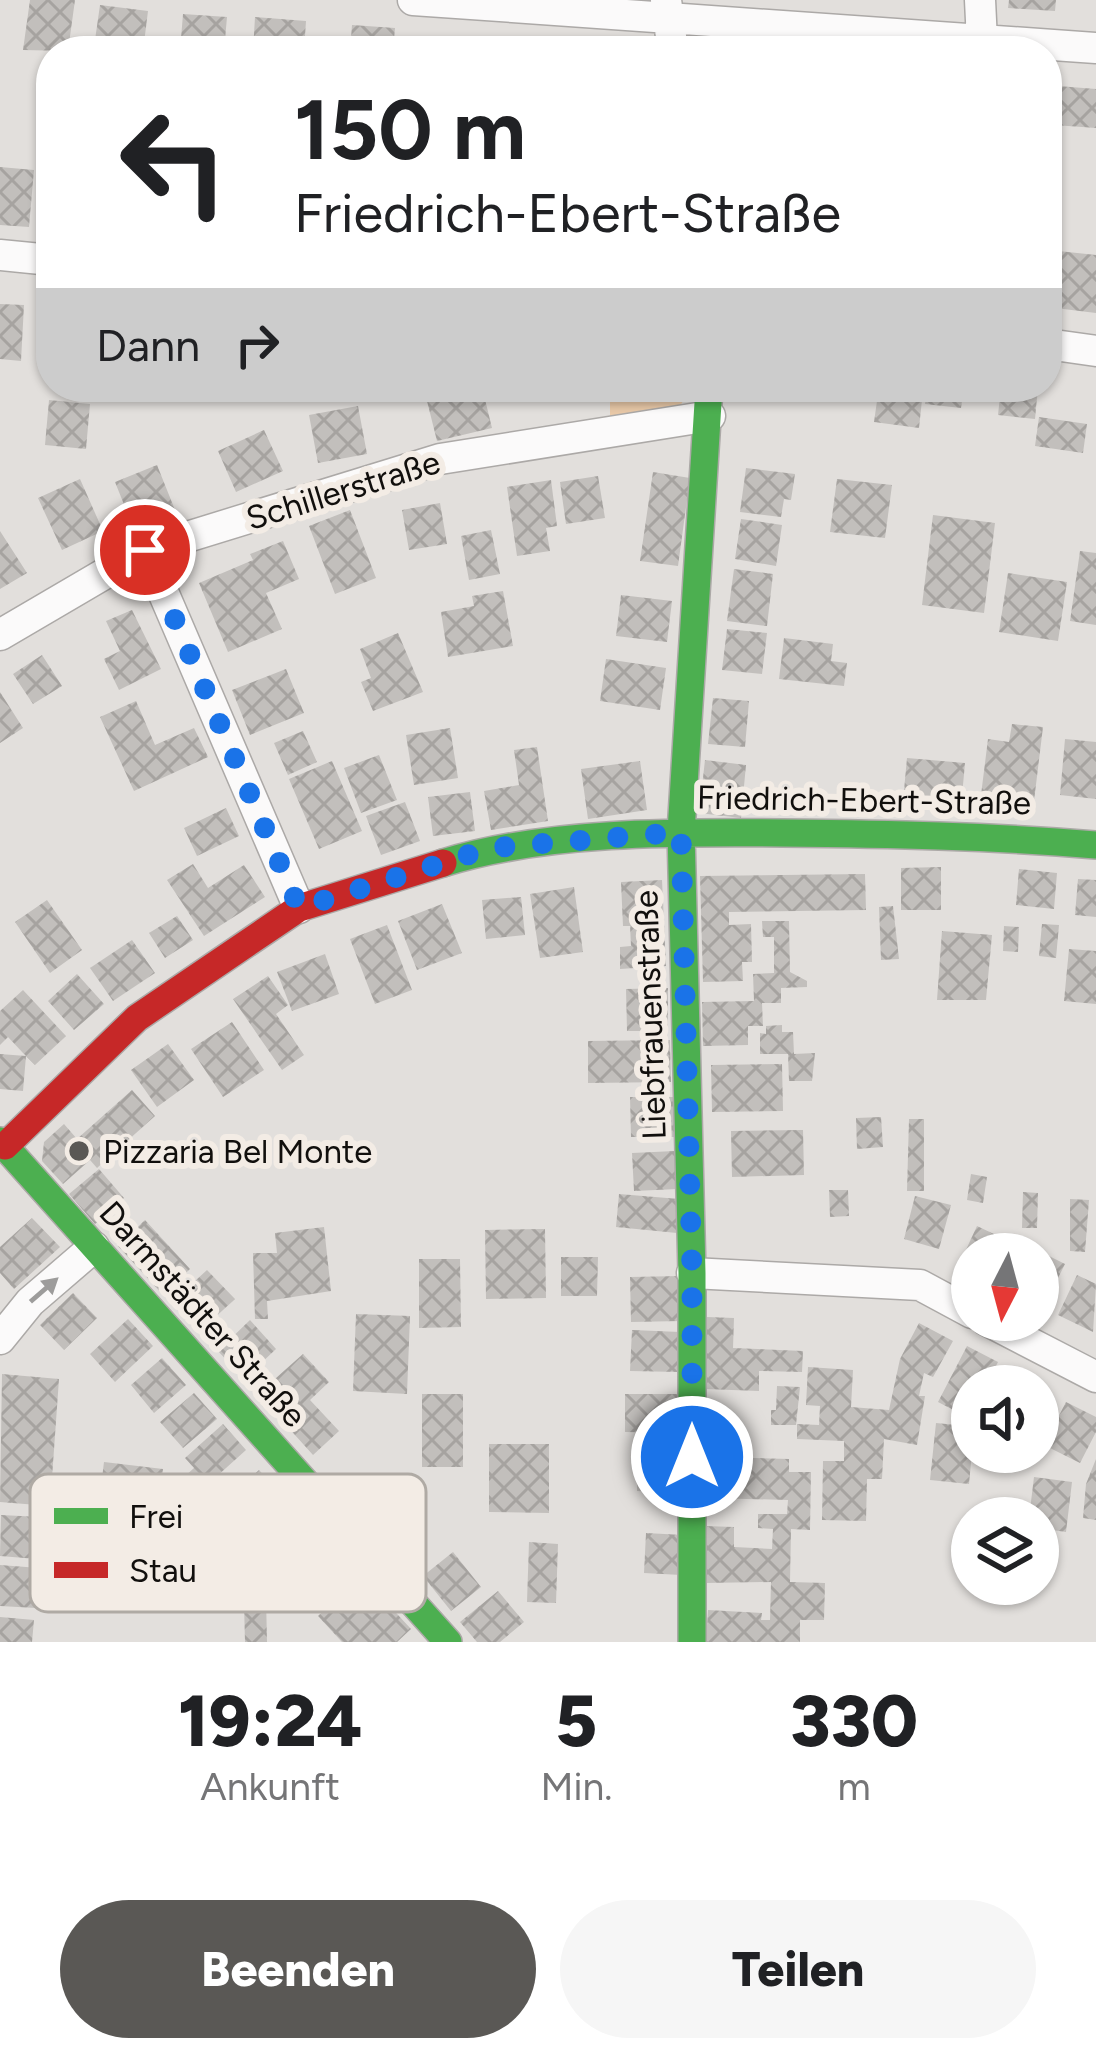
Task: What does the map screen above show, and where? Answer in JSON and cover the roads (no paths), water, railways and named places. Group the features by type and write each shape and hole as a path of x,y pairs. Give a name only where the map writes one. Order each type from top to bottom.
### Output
{"street":[{"path":"413,0 667,9 941,36"},
{"path":"980,0 982,36"},
{"path":"1062,46 1096,48"},
{"path":"0,255 36,259"},
{"path":"1062,346 1096,351"},
{"name":"Schillerstraße","path":"0,635 145,550 440,459 710,402"},
{"name":"Liebfrauenstraße","path":"692,1642 692,1273 681,832 710,402"},
{"path":"145,550 299,908"},
{"name":"Friedrich-Ebert-Straße","path":"3,1144 137,1018 299,908 490,848 681,832 979,835 1096,845"},
{"name":"Darmstädter Straße","path":"3,1144 297,1474"},
{"path":"0,1339 30,1302 94,1247"},
{"path":"692,1273 920,1285 951,1301"},
{"path":"1027,1341 1096,1377"},
{"name":"Darmstädter Straße","path":"421,1612 448,1642"}],"place":[{"name":"Pizzaria Bel Monte","path":"79,1151"}]}
